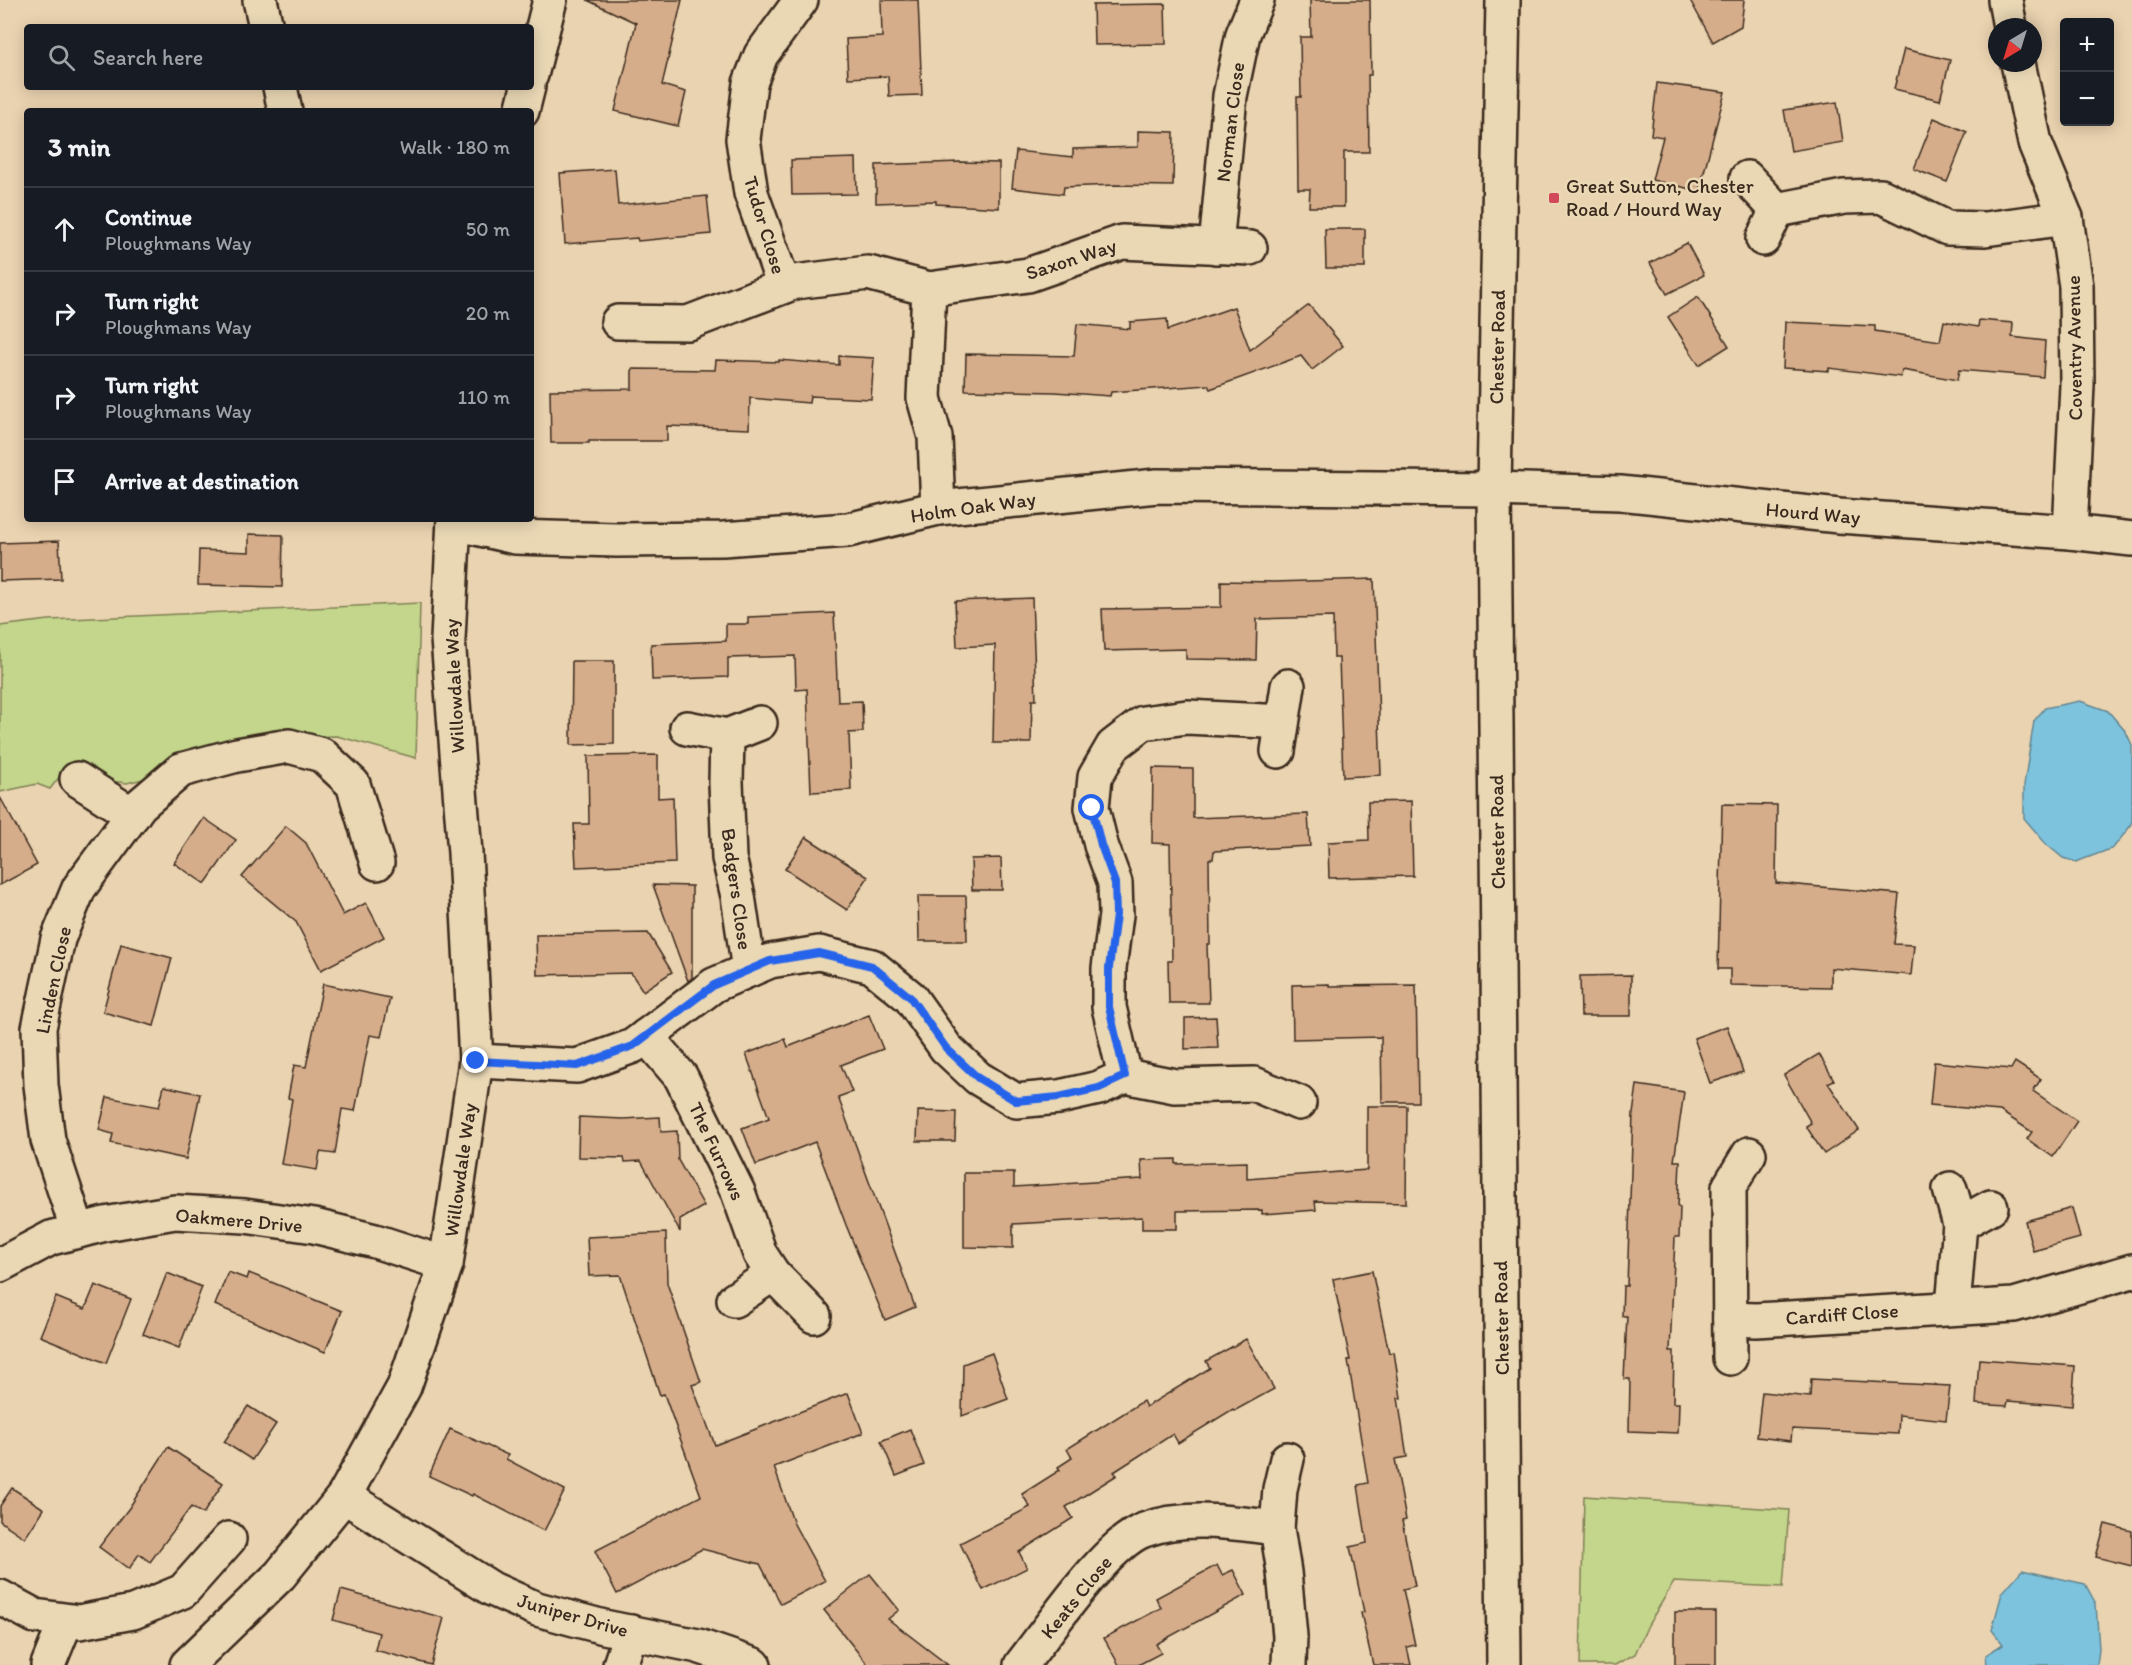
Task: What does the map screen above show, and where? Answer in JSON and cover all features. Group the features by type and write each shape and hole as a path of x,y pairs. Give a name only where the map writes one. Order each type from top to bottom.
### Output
{"street":[{"path":"260,0 265,24"},
{"path":"534,62 549,0"},
{"name":"Tudor Close","path":"784,286 751,193 743,139 750,83 762,55 801,0"},
{"name":"Norman Close","path":"1216,247 1230,96 1243,34 1257,0"},
{"name":"Chester Road","path":"1503,0 1494,489 1504,1665"},
{"path":"2005,0 2008,18"},
{"name":"Coventry Avenue","path":"2020,72 2035,143 2066,218 2076,286 2077,385 2070,532"},
{"path":"280,90 284,108"},
{"path":"523,108 527,90"},
{"path":"1747,178 1770,225 1844,197 1881,196 1947,228 1985,229 2066,218"},
{"name":"Saxon Way","path":"618,322 688,323 795,282 868,273 929,289 1029,275 1122,242 1250,248"},
{"path":"929,289 924,398 935,437 938,508"},
{"name":"Holm Oak Way","path":"458,522 515,537 616,540 723,539 848,530 938,508 1157,486 1494,489"},
{"name":"Hourd Way","path":"1494,489 1620,493 1839,516 2070,532 2132,539"},
{"name":"Willowdale Way","path":"187,1665 280,1575 344,1496 404,1387 446,1264 476,1061 465,853 448,639 454,522"},
{"path":"1125,1076 1109,1007 1109,968 1116,915 1115,883 1101,845 1092,808 1095,777 1113,746 1143,723 1187,717 1280,736 1288,686"},
{"path":"687,728 727,736 760,723"},
{"name":"Badgers Close","path":"727,736 729,858 738,896 749,970"},
{"name":"Linden Close","path":"78,1231 48,1140 41,1085 39,1028 58,939 79,888 140,805 181,770 237,755 289,746 322,755 353,784 377,863"},
{"path":"77,779 133,815"},
{"path":"476,1061 577,1066 633,1046 714,985 770,961 819,953 872,966 910,997 946,1048 978,1078 1016,1101 1059,1097 1099,1088 1125,1076 1175,1086 1254,1084 1299,1103"},
{"name":"The Furrows","path":"646,1036 681,1077 738,1192 760,1254 773,1274 814,1316"},
{"path":"1730,1358 1729,1187 1749,1154"},
{"path":"1950,1189 1960,1224 1953,1307"},
{"path":"1960,1224 1990,1207"},
{"name":"Oakmere Drive","path":"0,1265 51,1238 175,1212 245,1216 324,1228 375,1241 446,1264"},
{"name":"Cardiff Close","path":"1730,1319 1756,1320 2014,1305 2132,1271"},
{"path":"734,1299 773,1274"},
{"path":"1287,1460 1280,1489 1277,1528 1289,1625 1289,1665"},
{"name":"Juniper Drive","path":"344,1496 492,1589 537,1609 698,1646 754,1665"},
{"name":"Keats Close","path":"1021,1665 1110,1554 1143,1530 1180,1521 1277,1528"},
{"path":"0,1597 35,1616 66,1621 79,1622 133,1612 183,1591 229,1539"},
{"path":"48,1665 66,1621"},
{"path":"620,1665 631,1632"}],"green space":[{"path":"420,603 416,758 337,736 256,738 151,777 127,783 100,780 70,763 50,789 37,784 0,792 0,626 49,620"},
{"path":"1584,1496 1789,1510 1783,1587 1674,1582 1648,1625 1635,1654 1615,1665 1580,1665"}],"water":[{"path":"2080,701 2108,711 2126,732 2132,745 2132,824 2113,848 2076,862 2063,858 2046,844 2024,818 2024,785 2034,721 2045,708"},
{"path":"2022,1570 2085,1584 2096,1604 2099,1649 2097,1665 1987,1665 1986,1655 2003,1644 1992,1630 2002,1593"}],"building":[{"path":"587,0 682,0 662,85 686,92 678,126 615,111 636,23"},
{"path":"881,0 918,0 922,95 889,96 888,76 848,78 846,39 882,37"},
{"path":"1310,0 1370,0 1369,152 1344,152 1344,207 1309,207 1310,189 1298,189 1297,97 1301,97 1300,37 1311,37"},
{"path":"1690,0 1744,0 1741,26 1713,42"},
{"path":"1165,4 1166,44 1094,45 1093,5"},
{"path":"1904,49 1950,60 1940,100 1894,89"},
{"path":"1657,83 1725,92 1699,191 1652,180 1663,137 1651,135"},
{"path":"1837,102 1843,142 1791,151 1784,110"},
{"path":"1934,118 1967,132 1947,182 1914,169"},
{"path":"1138,131 1174,132 1173,186 1064,187 1063,194 1012,188 1016,151 1073,157 1073,149 1138,147"},
{"path":"856,158 857,194 792,195 791,160"},
{"path":"999,163 999,208 936,204 936,201 876,203 876,165"},
{"path":"615,169 618,205 707,196 711,234 638,241 637,238 565,244 560,173"},
{"path":"1325,229 1365,229 1365,268 1326,268"},
{"path":"1687,243 1704,275 1667,294 1650,263"},
{"path":"1698,297 1729,346 1699,365 1668,317"},
{"path":"1309,305 1343,346 1312,370 1301,356 1210,389 1208,385 1111,392 1110,396 965,390 966,354 1074,356 1077,324 1130,329 1130,322 1167,319 1168,330 1234,307 1250,350"},
{"path":"1979,320 2013,323 2012,337 2045,341 2043,377 1959,370 1957,380 1902,370 1901,377 1829,368 1829,371 1783,368 1785,322 1875,326 1875,331 1940,341 1944,321 1978,327"},
{"path":"839,356 874,358 871,399 810,396 809,403 750,398 749,429 667,426 667,441 551,443 550,390 632,389 632,369 715,370 716,360 779,362 779,360 839,365"},
{"path":"249,534 283,535 282,587 198,585 199,550 249,552"},
{"path":"59,541 61,579 0,581 0,543"},
{"path":"1374,579 1381,775 1343,777 1339,658 1334,658 1333,617 1257,619 1256,660 1186,659 1186,649 1104,651 1102,609 1221,607 1221,581"},
{"path":"1032,598 1036,700 1032,700 1031,743 993,743 995,645 957,647 955,601"},
{"path":"834,613 838,702 862,701 863,732 849,733 851,790 811,792 807,689 796,690 795,656 728,658 728,677 652,680 651,644 726,641 726,624 748,624 748,617"},
{"path":"572,661 614,661 614,744 571,745"},
{"path":"658,755 658,798 673,797 675,863 576,867 574,824 589,824 588,756"},
{"path":"1153,768 1193,769 1193,818 1308,814 1310,846 1214,851 1213,859 1209,859 1210,944 1207,944 1209,1003 1169,1003 1168,961 1172,961 1170,844 1152,843"},
{"path":"0,797 37,865 0,885"},
{"path":"1411,801 1413,876 1329,878 1328,842 1369,840 1368,802"},
{"path":"1722,804 1777,805 1776,883 1899,894 1894,944 1914,945 1911,975 1831,968 1831,987 1730,985 1730,969 1718,969"},
{"path":"204,818 236,840 205,884 174,863"},
{"path":"286,826 306,843 343,915 366,903 384,937 321,970 296,922 242,877"},
{"path":"806,837 868,877 847,910 785,869"},
{"path":"1001,858 1002,890 972,890 971,859"},
{"path":"653,885 692,886 692,978 688,981"},
{"path":"918,896 966,896 967,941 919,941"},
{"path":"648,933 672,972 643,991 631,973 537,975 536,935"},
{"path":"121,944 172,958 154,1026 103,1012"},
{"path":"1631,975 1631,1016 1581,1016 1580,976"},
{"path":"323,984 390,998 381,1037 370,1035 355,1111 342,1109 335,1154 320,1152 317,1170 281,1164 292,1099 288,1098 294,1065 306,1067"},
{"path":"1329,984 1329,986 1416,985 1418,1102 1382,1102 1381,1037 1293,1039 1292,985"},
{"path":"869,1015 883,1049 841,1065 852,1092 838,1097 915,1307 885,1320 815,1142 756,1165 742,1128 769,1118 746,1054 785,1039 788,1047"},
{"path":"1216,1017 1218,1048 1185,1049 1185,1018"},
{"path":"1727,1026 1743,1072 1710,1083 1694,1038"},
{"path":"1819,1054 1834,1080 1828,1083 1859,1130 1824,1154 1806,1126 1811,1123 1784,1075"},
{"path":"1934,1062 2011,1069 2015,1062 2041,1079 2033,1091 2077,1121 2053,1157 2027,1139 2032,1132 2000,1111 1930,1105"},
{"path":"1637,1085 1684,1092 1674,1161 1680,1161 1678,1207 1680,1207 1679,1237 1675,1237 1670,1351 1674,1351 1673,1403 1679,1403 1678,1433 1629,1431 1630,1379 1624,1379 1627,1316 1622,1316 1623,1286 1627,1286 1633,1114"},
{"path":"164,1086 200,1094 186,1159 111,1143 113,1134 99,1130 107,1097 159,1107"},
{"path":"1367,1106 1407,1106 1406,1203 1315,1201 1316,1210 1262,1214 1262,1210 1177,1211 1177,1229 1142,1229 1142,1217 1013,1224 1013,1248 964,1247 964,1173 1014,1173 1014,1187 1142,1179 1141,1160 1176,1159 1176,1164 1247,1162 1247,1179 1367,1170"},
{"path":"918,1111 956,1112 955,1141 917,1141"},
{"path":"579,1117 623,1119 660,1117 661,1132 677,1131 678,1160 704,1206 680,1220 680,1232 641,1161 625,1162 624,1158 578,1157"},
{"path":"2072,1208 2080,1238 2033,1251 2025,1221"},
{"path":"666,1233 667,1283 701,1382 692,1385 715,1445 848,1393 863,1433 774,1467 794,1524 825,1581 781,1604 760,1564 702,1549 617,1594 595,1551 701,1496 664,1394 660,1395 620,1275 589,1276 587,1237"},
{"path":"1372,1271 1389,1353 1394,1352 1407,1457 1395,1459 1406,1520 1402,1521 1415,1586 1403,1589 1415,1645 1407,1647 1411,1665 1373,1665 1361,1613 1364,1612 1350,1547 1367,1543 1358,1485 1368,1483 1348,1360 1350,1360 1333,1279"},
{"path":"228,1272 247,1279 249,1273 342,1311 325,1352 215,1305"},
{"path":"167,1273 202,1287 179,1348 143,1334"},
{"path":"95,1285 131,1299 106,1363 40,1336 56,1297 85,1309"},
{"path":"1246,1339 1274,1389 1234,1411 1233,1409 1178,1443 1173,1434 1114,1472 1117,1475 1066,1507 1073,1518 1019,1552 1027,1568 983,1590 960,1543 1030,1507 1022,1494 1060,1470 1058,1467 1072,1458 1067,1449 1143,1401 1146,1407 1210,1368 1206,1361"},
{"path":"992,1353 1008,1399 962,1416 963,1364"},
{"path":"1979,1359 2075,1366 2072,1406 2008,1401 2007,1406 1976,1404"},
{"path":"1811,1379 1950,1386 1946,1420 1899,1415 1898,1434 1792,1429 1791,1441 1757,1437 1762,1392 1810,1397"},
{"path":"248,1406 276,1424 252,1460 224,1442"},
{"path":"450,1429 508,1455 506,1459 565,1490 544,1531 473,1494 472,1496 429,1476"},
{"path":"910,1429 924,1465 896,1476 881,1441"},
{"path":"168,1447 223,1483 203,1514 191,1507 150,1562 139,1554 129,1569 99,1547 129,1508"},
{"path":"12,1488 44,1509 25,1538 0,1521 0,1506"},
{"path":"2105,1524 2132,1531 2132,1566 2096,1557"},
{"path":"1217,1565 1222,1575 1233,1570 1246,1595 1156,1644 1161,1653 1138,1665 1119,1665 1104,1638 1161,1608 1156,1598"},
{"path":"870,1574 899,1610 888,1619 948,1665 868,1665 824,1610"},
{"path":"341,1590 444,1618 431,1665 375,1650 379,1633 333,1620"},
{"path":"1675,1612 1716,1612 1716,1665 1675,1665"}],"place":[{"name":"Great Sutton, Chester Road / Hourd Way","path":"1554,198"}],"route":[{"path":"476,1061 577,1066 633,1046 714,985 770,961 819,953 872,966 910,997 946,1048 978,1078 1016,1101 1059,1097 1099,1088 1125,1076 1109,1007 1109,968 1116,915 1115,883 1101,845 1092,808"}]}
